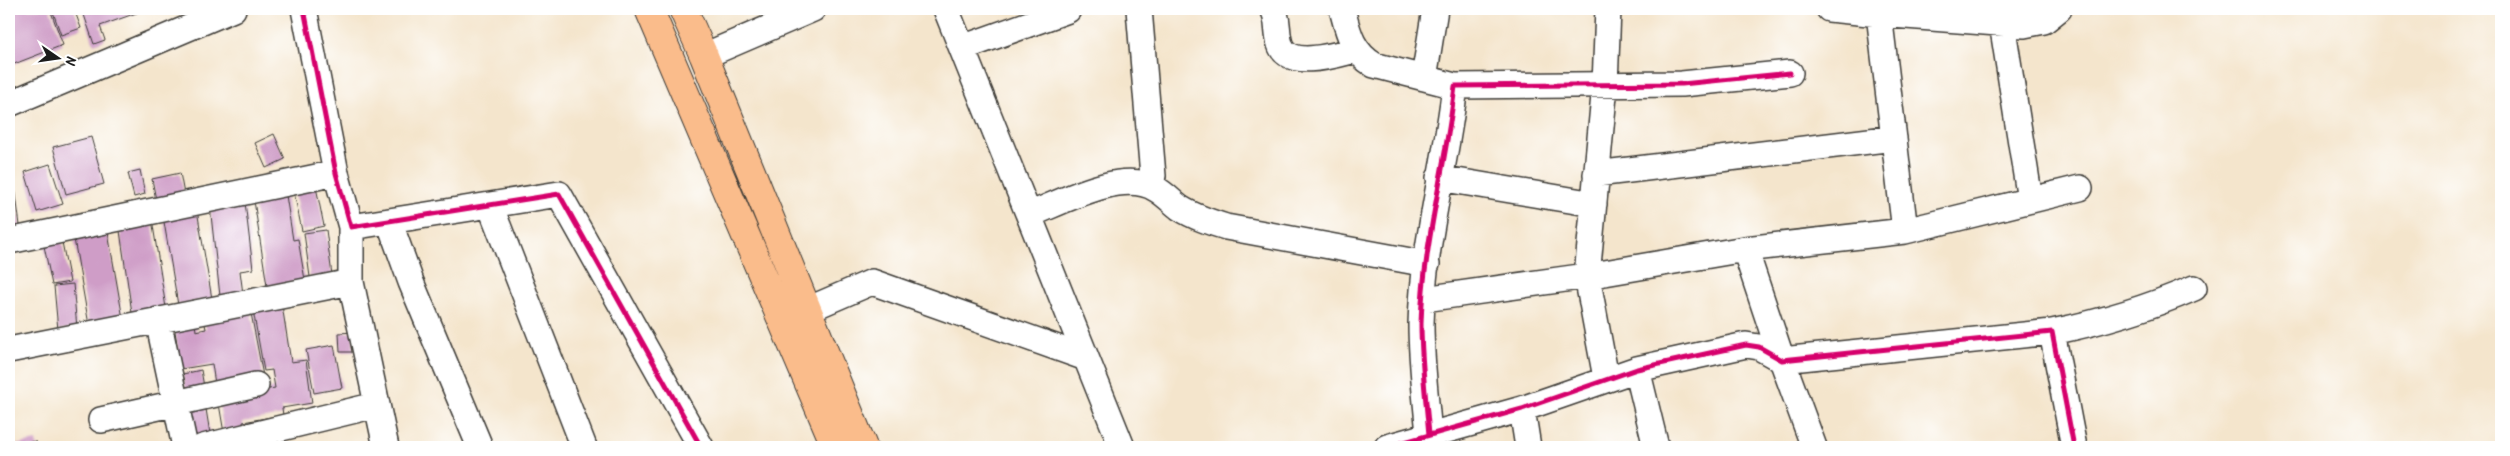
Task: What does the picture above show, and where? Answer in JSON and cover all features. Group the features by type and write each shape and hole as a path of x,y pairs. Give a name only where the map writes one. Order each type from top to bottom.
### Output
{"main road":[{"path":"649,9 836,447"},
{"path":"683,9 704,56 862,447"}],"street":[{"path":"9,104 233,9"},
{"path":"304,9 336,173 351,228 351,282 386,447"},
{"path":"704,56 813,9"},
{"path":"946,9 1122,447"},
{"path":"1138,180 1139,9"},
{"path":"1273,9 1280,43 1284,52 1294,58 1329,57 1355,50"},
{"path":"1342,9 1355,50 1362,58 1374,66 1455,86 1682,84 1790,73"},
{"path":"1424,78 1435,9"},
{"path":"1606,378 1587,276 1605,85 1608,9"},
{"path":"1829,9 1879,11 2024,25 2044,21 2059,9"},
{"path":"962,48 1068,10"},
{"path":"1879,11 1905,231"},
{"path":"2002,23 2030,200"},
{"path":"1429,435 1421,324 1433,206 1451,120 1455,86"},
{"path":"1596,174 1894,138"},
{"path":"9,241 336,173"},
{"path":"1439,178 1594,204"},
{"path":"1029,215 1100,188 1138,180 1156,189 1180,208 1200,219 1226,227 1428,264"},
{"path":"1424,299 1587,276 1745,249 1905,231 2080,188"},
{"path":"351,228 559,194 701,447"},
{"path":"490,205 584,447"},
{"path":"389,221 411,282 480,447"},
{"path":"1745,249 1782,360 1814,447"},
{"path":"9,350 351,282"},
{"path":"807,310 872,282 1086,358"},
{"path":"1386,447 1522,409 1606,378 1637,369 1746,345 1759,346 1782,360 2052,332 2117,317 2153,306 2194,288"},
{"path":"158,320 185,447"},
{"path":"2052,332 2074,447"},
{"path":"1637,369 1656,447"},
{"path":"101,420 256,385"},
{"path":"203,447 376,405"},
{"path":"1522,409 1528,447"}],"building":[{"path":"9,9 50,9 63,45 9,66"},
{"path":"52,9 74,9 81,28 61,35"},
{"path":"82,9 142,9 142,11 100,26 105,40 94,44"},
{"path":"274,134 285,159 266,168 255,143"},
{"path":"91,137 104,184 66,194 53,147"},
{"path":"50,164 63,204 37,212 25,172"},
{"path":"140,170 145,194 134,197 128,173"},
{"path":"180,173 184,194 156,200 152,179"},
{"path":"9,180 14,180 21,233 9,234"},
{"path":"315,182 324,226 302,231 293,187"},
{"path":"285,189 293,240 298,239 305,280 267,286 253,194"},
{"path":"245,202 253,269 240,271 243,294 220,296 210,206"},
{"path":"197,210 212,299 178,305 163,216"},
{"path":"152,219 166,308 132,313 119,224"},
{"path":"107,227 123,319 89,325 73,233"},
{"path":"326,230 332,275 310,277 304,233"},
{"path":"61,237 70,282 52,285 43,241"},
{"path":"73,284 77,328 58,330 54,286"},
{"path":"282,305 291,362 306,360 312,403 282,408 283,415 243,422 244,430 224,433 218,398 275,388 272,370 264,371 253,310"},
{"path":"251,313 263,376 215,384 212,364 181,369 173,319 194,316 196,331 206,329 203,314"},
{"path":"353,332 354,352 340,352 339,333"},
{"path":"334,345 342,388 314,393 306,350"},
{"path":"201,370 204,387 186,390 183,374"},
{"path":"205,403 211,440 189,444 183,407"},
{"path":"36,441 37,447 9,447 9,446"}],"cycle path":[{"path":"304,9 336,173 351,227 559,194 701,447"},
{"path":"1429,435 1422,352 1423,294 1430,235 1455,86 1682,84 1790,73"},
{"path":"1387,447 1522,409 1637,369 1746,345 1759,347 1782,360 2052,332 2074,447"}]}
